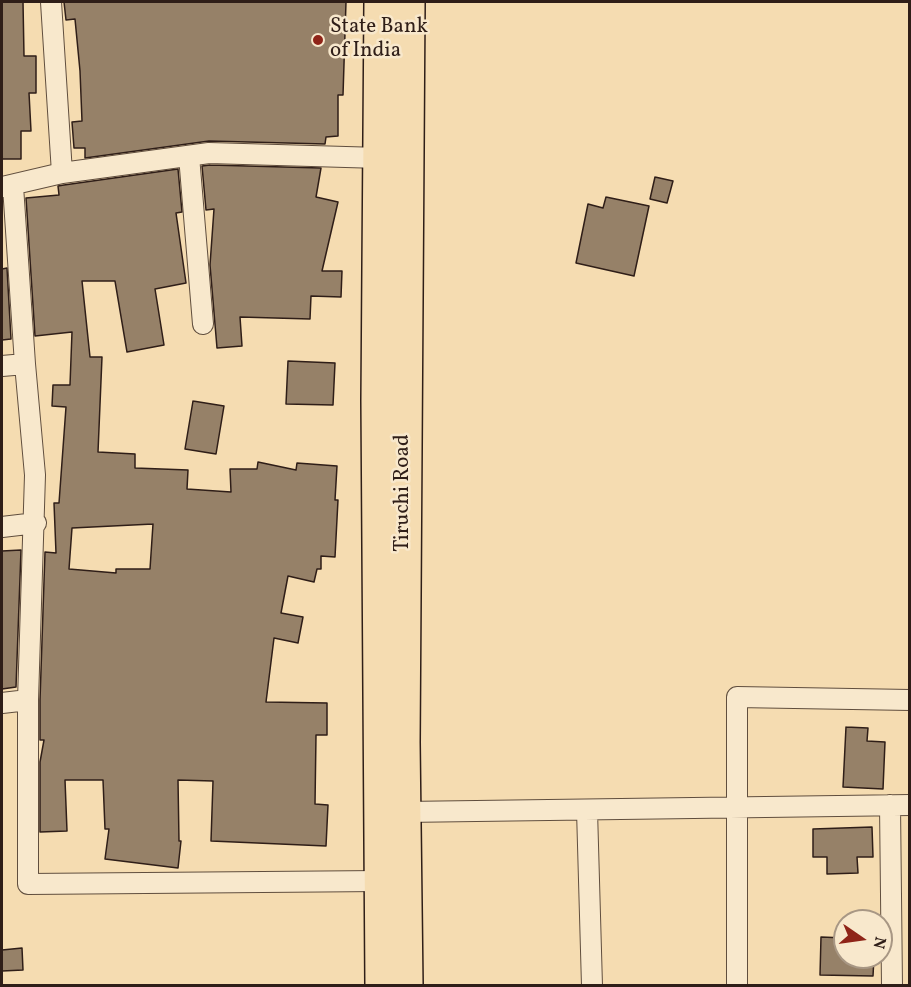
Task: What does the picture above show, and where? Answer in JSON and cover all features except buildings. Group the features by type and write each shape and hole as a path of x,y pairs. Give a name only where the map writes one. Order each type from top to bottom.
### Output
{"highway":[{"name":"Tiruchi Road","path":"381,2 380,881 382,986"},
{"name":"Tiruchi Road","path":"406,986 404,812 408,2"}],"street":[{"path":"51,2 62,173"},
{"path":"380,158 209,153 62,173 7,186 35,475 36,523 28,700 28,884 380,881"},
{"path":"189,156 203,324"},
{"path":"2,366 25,364"},
{"path":"2,527 36,523"},
{"path":"736,986 737,697 909,700"},
{"path":"2,703 28,700"},
{"path":"404,812 909,805"},
{"path":"890,806 892,986"},
{"path":"587,810 592,986"}],"place":[{"name":"State Bank of India","path":"318,40"}]}
